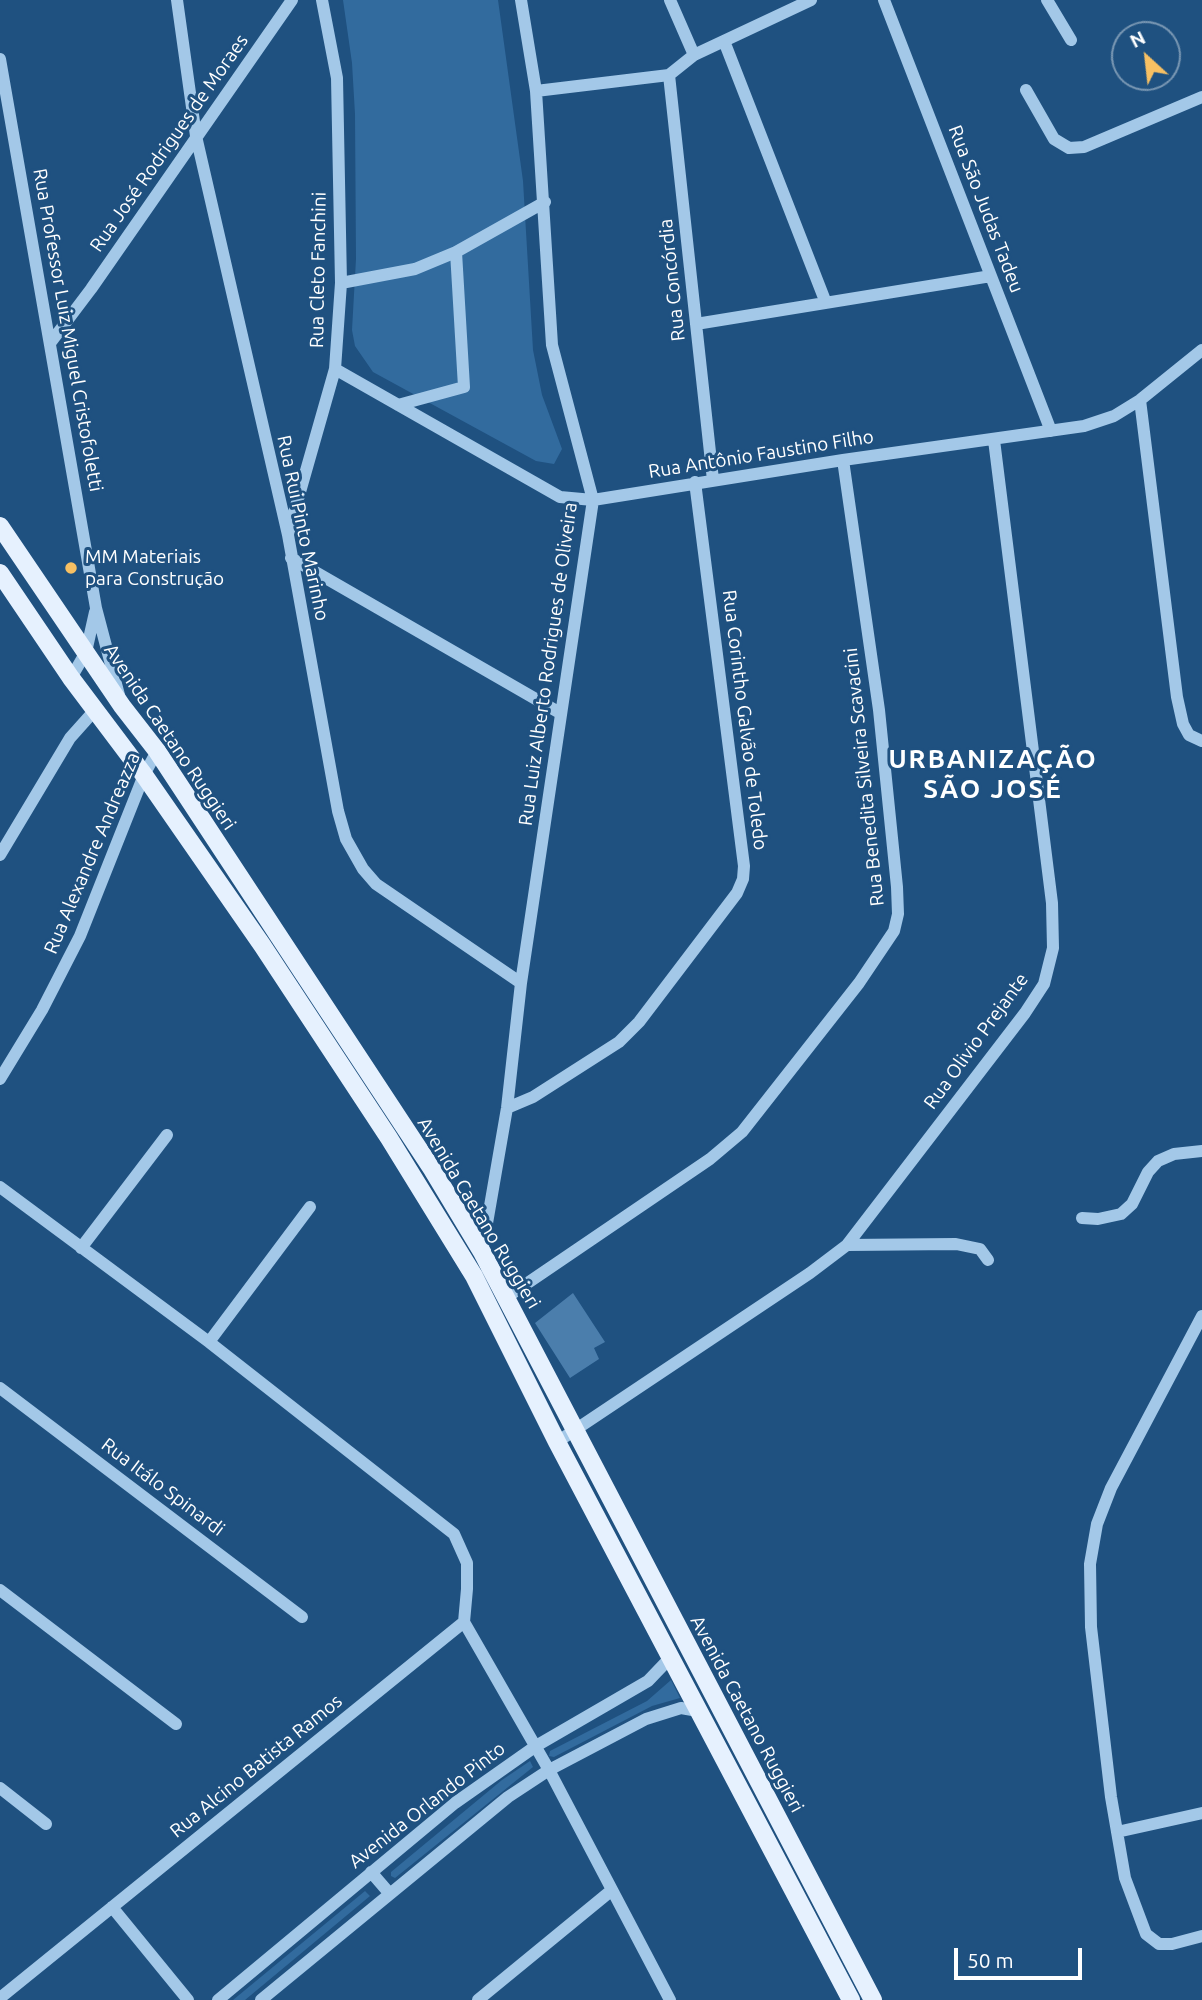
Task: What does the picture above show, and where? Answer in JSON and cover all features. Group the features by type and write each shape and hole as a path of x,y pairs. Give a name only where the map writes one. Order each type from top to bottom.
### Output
{"main road":[{"name":"Avenida Caetano Ruggieri","path":"0,526 122,706 157,751 432,1169 482,1252 873,2000"},
{"name":"Avenida Caetano Ruggieri","path":"0,573 71,678 144,775 262,945 474,1276 557,1442 851,2000"}],"street":[{"name":"Rua Rui Pinto Marinho","path":"177,0 196,136 288,535 338,811 346,839 363,869 376,884 521,983"},
{"name":"Rua José Rodrigues de Moraes","path":"51,342 91,289 292,0"},
{"name":"Rua Cleto Fanchini","path":"288,535 335,369 341,283 337,78 322,0"},
{"name":"Rua Luiz Alberto Rodrigues de Oliveira","path":"482,1252 507,1108 521,983 593,500 552,345 536,91 521,0"},
{"path":"670,0 694,55"},
{"path":"536,91 668,75 694,55 811,0"},
{"name":"Rua São Judas Tadeu","path":"884,0 1051,431"},
{"path":"1047,0 1071,40"},
{"path":"724,41 826,303"},
{"name":"Rua Professor Luiz Miguel Cristofoletti","path":"0,59 96,608 122,706"},
{"name":"Rua Concórdia","path":"668,75 713,480"},
{"path":"1026,90 1054,139 1069,148 1084,147 1202,97"},
{"path":"341,283 415,269 456,253 545,202"},
{"path":"398,405 464,387 456,253"},
{"path":"696,324 991,276"},
{"name":"Rua Antônio Faustino Filho","path":"335,369 560,497 593,500 695,482 994,440 1099,422 1140,400 1202,350"},
{"path":"1140,400 1177,697 1182,724 1189,734 1202,741"},
{"name":"Rua Olivio Prejante","path":"557,1442 810,1273 847,1245 1025,1013 1044,984 1053,948 1052,903 994,440"},
{"name":"Rua Benedita Silveira Scavacini","path":"507,1297 710,1159 741,1132 843,1004 894,931 898,914 897,887 878,710 843,460"},
{"name":"Rua Corintho Galvão de Toledo","path":"507,1108 533,1097 619,1042 639,1022 737,893 743,879 744,866 695,482"},
{"path":"291,558 561,713"},
{"name":"Rua Professor Luiz Miguel Cristofoletti","path":"71,678 86,652 96,608"},
{"path":"0,855 70,738 95,710"},
{"name":"Rua Alexandre Andreazza","path":"0,1079 43,1010 80,936 144,775 157,751"},
{"path":"81,1248 167,1135"},
{"path":"1082,1218 1098,1220 1121,1214 1132,1204 1158,1160 1174,1154 1202,1151"},
{"path":"0,1187 209,1342 454,1534 467,1563 464,1622 536,1746 670,2000"},
{"path":"209,1342 310,1207"},
{"path":"847,1245 963,1245 980,1250 988,1260"},
{"path":"1202,1316 1111,1488 1097,1524 1090,1564 1091,1627 1125,1878 1146,1934 1159,1944 1172,1944 1202,1936"},
{"name":"Rua Itálo Spinardi","path":"0,1388 302,1617"},
{"path":"0,1590 176,1724"},
{"name":"Rua Alcino Batista Ramos","path":"0,1998 464,1622"},
{"name":"Avenida Orlando Pinto","path":"218,2000 455,1803 536,1746 648,1681 670,1658"},
{"path":"261,2000 508,1797 549,1770 646,1719 681,1709 698,1711"},
{"path":"0,1788 47,1824"},
{"path":"1117,1832 1202,1813"},
{"path":"371,1872 390,1894"},
{"path":"478,2000 612,1890"},
{"path":"112,1906 188,2000"}],"shaded area":[{"path":"343,0 498,0 523,181 533,350 542,395 562,449 554,464 536,461 373,372 355,346 352,330 356,259 355,114 352,63"},
{"path":"671,1680 680,1698 652,1706 554,1757 549,1756 550,1751 647,1701"},
{"path":"530,1761 533,1767 395,1878 391,1876 391,1872 502,1780"},
{"path":"365,1891 370,1896 245,2000 233,2000"}],"building":[{"path":"573,1293 605,1342 594,1348 599,1359 570,1378 535,1323"}],"place":[{"name":"MM Materiais para Construção","path":"71,568"}],"district":[{"name":"URBANIZAÇÃO SÃO JOSÉ","path":"993,774"}]}
